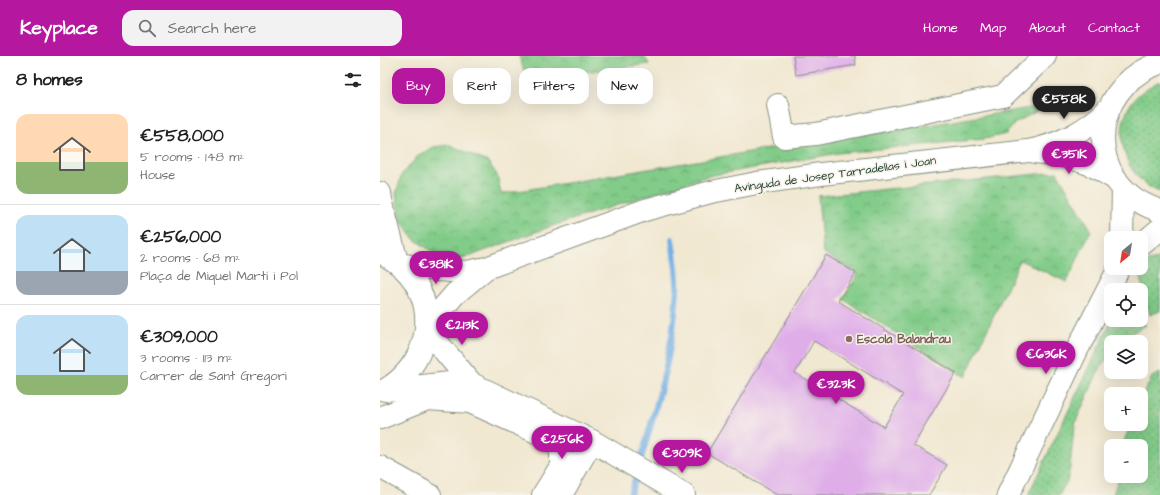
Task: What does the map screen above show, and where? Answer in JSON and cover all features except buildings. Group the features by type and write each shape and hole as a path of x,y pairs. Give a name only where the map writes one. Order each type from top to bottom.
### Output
{"street":[{"path":"778,105 784,137 816,134 1003,96 1045,56"},
{"path":"1122,231 1119,183 1110,168 1104,144 1104,131 1110,107 1119,91 1140,71 1160,63"},
{"name":"Avinguda de Josep Tarradellas i Joan","path":"392,259 445,271 467,272 486,268 645,210 711,192 757,183 821,174 1028,151 1057,143 1088,127 1101,117 1110,107"},
{"name":"Avinguda de Josep Tarradellas i Joan","path":"1028,151 1059,155 1093,165 1119,183 1140,202 1160,211"},
{"path":"380,193 392,259 409,274 420,292 424,304 426,328 423,346 413,366 399,381 383,391"},
{"path":"1148,239 1160,229"},
{"name":"Avinguda de Josep Tarradellas i Joan","path":"426,328 455,294 486,268"},
{"path":"1008,495 1077,350 1115,275"},
{"path":"426,328 472,384"},
{"path":"383,391 450,383 472,384 600,446 684,495"},
{"path":"380,418 427,399 470,402 552,439 561,450 561,466 543,495"},
{"path":"561,495 600,446"},
{"path":"380,467 430,495"}],"green space":[{"path":"519,56 644,56 649,64 616,68 597,68 597,70 589,71 589,68 523,68"},
{"path":"1160,81 1160,192 1148,186 1138,177 1130,166 1122,140 1126,113 1133,101 1139,94"},
{"path":"1048,105 1015,123 1006,134 984,139 838,153 708,176 552,226 462,259 437,255 414,239 399,218 396,194 402,174 419,155 434,147 450,145 488,162 497,175 501,194 797,144 905,129"},
{"path":"1057,172 1091,230 1067,282 1020,260 965,377 843,299 858,274 823,252 818,196"},
{"path":"1160,259 1160,311 1150,315 1148,308 1148,283 1141,283 1139,275 1148,275 1148,261"},
{"path":"1109,327 1142,327 1128,335 1105,335"},
{"path":"1104,337 1104,363 1098,372 1076,421 1067,481 1059,495 1028,495"},
{"path":"1160,373 1160,493 1158,495 1113,495 1117,483 1148,483 1148,439 1125,439 1128,431 1148,431 1148,387 1147,387 1152,377"}],"waterway":[{"path":"630,495 660,394 671,343 677,290 672,239"}],"place":[{"name":"Escola Balandrau","path":"849,339"}]}
